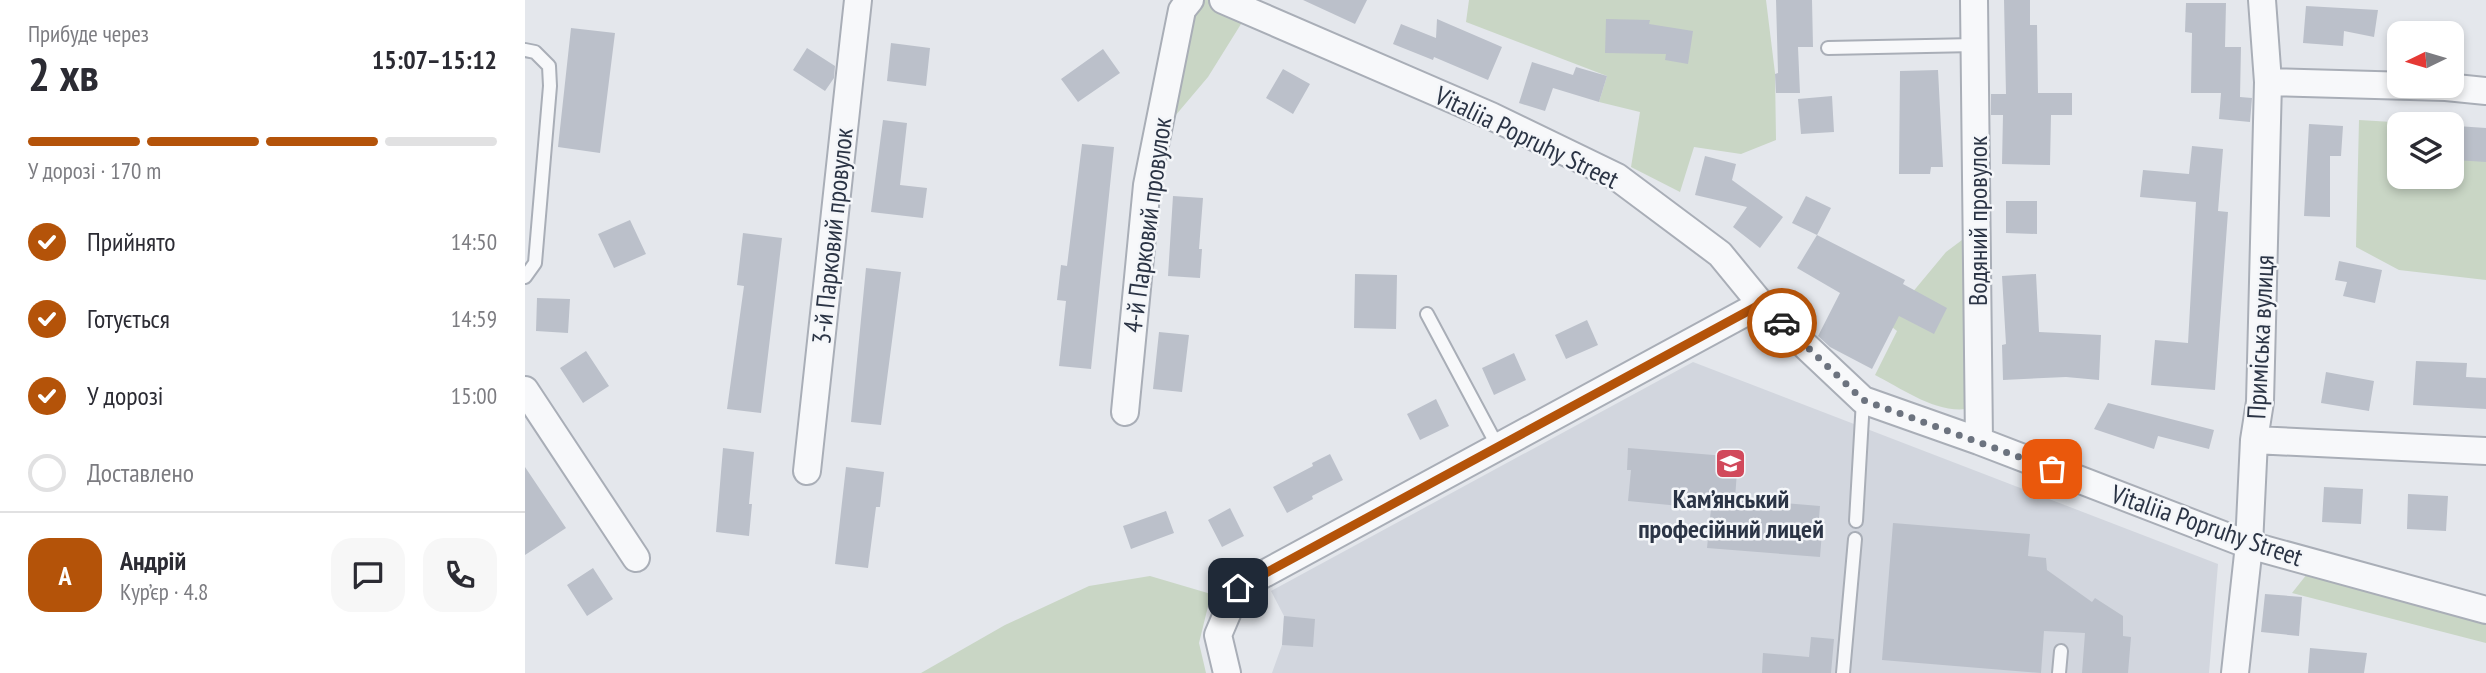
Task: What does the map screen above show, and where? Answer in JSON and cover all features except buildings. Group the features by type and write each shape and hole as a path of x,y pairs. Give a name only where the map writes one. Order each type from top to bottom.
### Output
{"street":[{"name":"3-й Парковий провулок","path":"807,471 858,0"},
{"name":"4-й Парковий провулок","path":"1125,412 1147,185 1182,10 1190,0"},
{"name":"Vitaliia Popruhy Street","path":"1223,0 1491,116 1617,177 1720,254 1761,304 1863,400 1979,441 2249,545 2486,610"},
{"name":"Водяний провулок","path":"1975,0 1979,441"},
{"name":"Приміська вулиця","path":"2235,673 2249,545 2254,440 2260,402 2268,82 2262,0"},
{"path":"2268,82 2486,91"},
{"path":"1227,673 1218,635 1238,588 1761,304"},
{"path":"525,390 636,558"},
{"path":"2254,440 2486,452"}],"lane":[{"path":"1828,48 1975,45"},
{"path":"525,50 535,52 549,66 550,86 535,263 525,277"},
{"path":"1427,314 1498,447"},
{"path":"1856,521 1863,400"},
{"path":"1843,673 1855,538"},
{"path":"2059,673 2061,651"}],"shaded area":[{"name":"Кам’янський професійний лицей","path":"1693,362 2218,564 2209,673 1272,673 1282,645 1284,616 1271,591"}],"green space":[{"path":"1198,0 1210,0 1246,16 1208,77 1164,129"},
{"path":"1469,0 1766,0 1775,73 1776,140 1741,154 1694,147 1680,192 1631,167 1640,112 1599,102 1607,76 1466,22"},
{"path":"2359,120 2387,122 2387,189 2464,189 2464,135 2486,162 2486,280 2399,270 2356,247"},
{"path":"1970,234 1972,408 1947,408 1922,400 1875,375 1897,331 1887,323 1946,252"},
{"path":"2307,574 2486,620 2486,643 2292,593"},
{"path":"1150,576 1211,594 1199,643 1206,673 921,673 1005,625 1089,586"}],"way so far":[{"path":"1782,323 1863,400 2052,469"}],"place":[{"name":"Кам’янський професійний лицей","path":"1731,463"}],"route":[{"path":"1238,588 1761,304 1782,323"}]}
